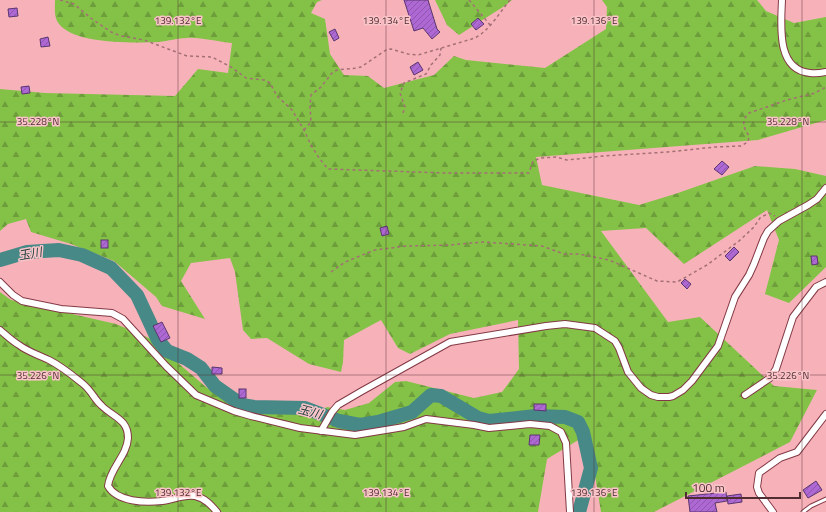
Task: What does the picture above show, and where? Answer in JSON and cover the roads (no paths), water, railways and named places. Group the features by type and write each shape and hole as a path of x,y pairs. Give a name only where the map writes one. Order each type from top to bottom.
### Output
{"street":[{"path":"782,0 781,30 783,48 788,60 796,68 808,73 826,72"},
{"path":"321,431 338,405 450,342 565,324 595,328 604,333 615,341 628,372 641,388 651,395 658,397 673,396 683,390 692,381 718,346 735,297 754,264 764,238 768,232 779,221 808,205 826,188"},
{"path":"0,282 13,295 22,301 61,309 112,313 123,319 166,366 199,397 251,416 294,427 355,435 404,426 426,419 489,428 530,424 550,426 561,432 566,443 570,512"},
{"path":"745,395 770,378 776,369 793,318 816,286 826,282"},
{"path":"0,330 19,346 51,361 83,384 92,392 102,406 124,424 127,430 127,444 110,474 108,486 111,491 117,495 141,501 162,501 195,496 205,500 217,512"},
{"path":"773,512 757,488 759,473 780,458 797,452 826,414"}],"lane":[{"path":"803,512 811,506 826,499"}],"waterway":[{"name":"玉川","path":"0,260 27,252 59,250 82,255 111,268 137,295 158,340 167,351 187,359 201,368 215,386 242,405 254,407 305,408 339,421 360,425 378,422 412,412 431,395 441,396 478,418 489,421 536,416 565,417 578,422 583,432 591,468 579,512"}]}
